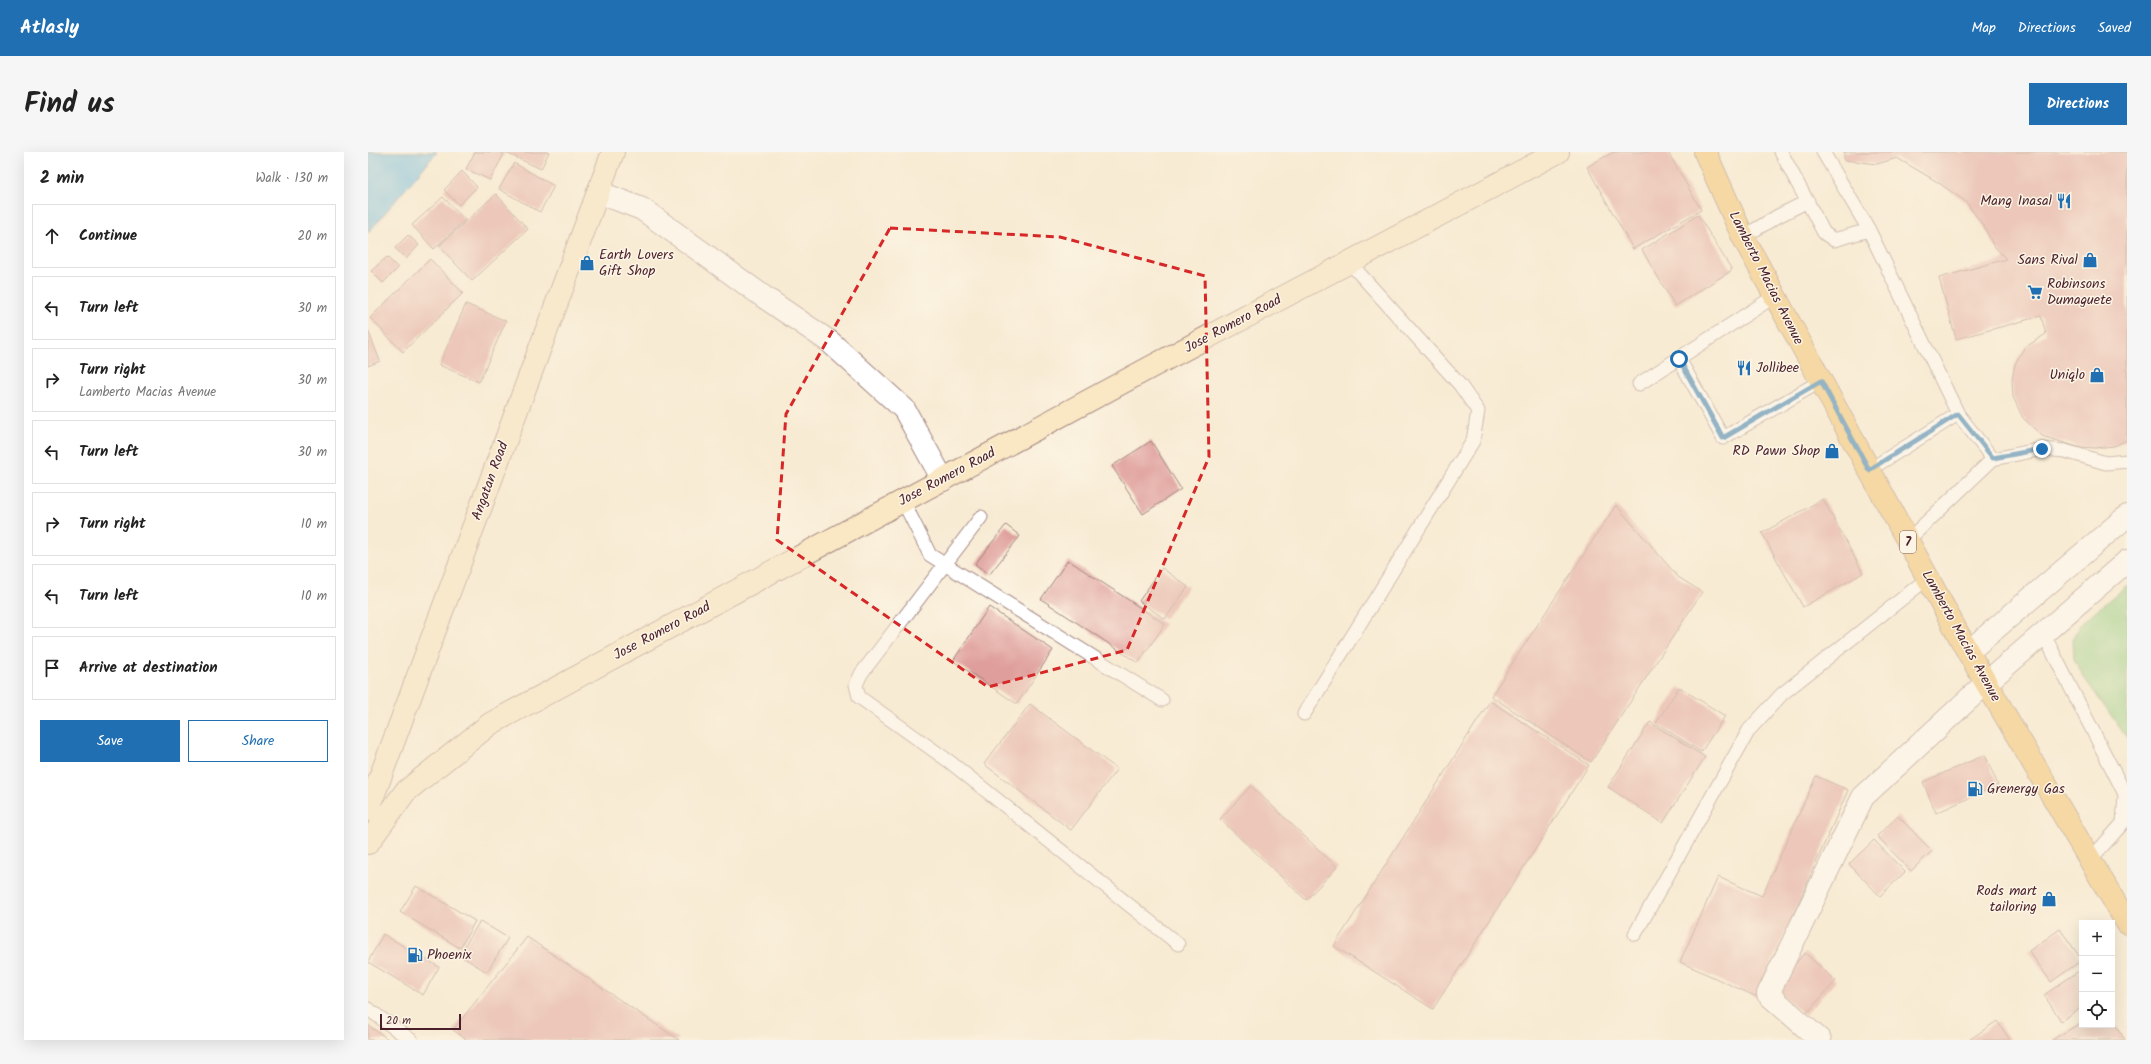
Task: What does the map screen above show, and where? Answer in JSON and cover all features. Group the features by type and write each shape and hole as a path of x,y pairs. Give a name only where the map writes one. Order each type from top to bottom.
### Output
{"main road":[{"name":"Angatan Road","path":"368,810 614,152"},
{"name":"Jose Romero Road","path":"368,843 405,792 490,724 1349,262 1558,152"},
{"name":"Lamberto Macias Avenue","path":"1705,152 1743,237 1968,652 2127,924"}],"street":[{"path":"598,192 642,209 764,297 830,342 904,408 943,480"},
{"path":"1968,652 2127,516"},
{"path":"1820,1040 1768,994 1863,797 1986,683 2127,561"}],"lane":[{"path":"1782,152 1824,233 1834,240 1870,230"},
{"path":"1823,152 1870,230 1958,414 1993,458"},
{"path":"1743,237 1808,201"},
{"path":"1304,714 1473,441 1478,411 1460,386 1349,262"},
{"path":"1639,384 1775,296"},
{"path":"1679,359 1723,438 1821,381"},
{"path":"1869,470 1958,414"},
{"path":"1908,540 1993,458 2042,449 2065,451 2106,463 2127,461"},
{"path":"903,501 930,555 1162,700"},
{"path":"981,517 861,674 856,685 859,697 950,762 1178,944"},
{"path":"1634,934 1749,730 1782,694 1928,578"},
{"path":"2043,633 2125,794 2123,823 2090,860"},
{"path":"368,1009 411,1040"}],"highlighted area":[{"path":"890,228 1060,237 1205,276 1209,457 1127,650 988,687 777,540 786,414"}],"green space":[{"path":"2127,585 2127,738 2085,679 2074,659 2073,640 2081,623"}],"water":[{"path":"368,152 437,152 368,233"}],"building":[{"path":"475,152 499,152 504,154 490,180 466,169"},
{"path":"504,152 549,152 541,169"},
{"path":"1613,152 1668,152 1701,210 1633,249 1587,167"},
{"name":"Robinsons Dumaguete","path":"1844,152 2127,152 2127,440 2114,446 2095,448 2078,447 2042,436 2023,418 2013,397 2012,380 2015,364 2024,348 2046,334 2041,316 1956,339 1939,278 2006,259 1993,245 1985,228 1966,202 1936,181 1897,158 1877,164 1844,160"},
{"path":"514,163 554,186 540,212 499,189"},
{"path":"462,171 477,187 459,205 444,190"},
{"path":"496,194 528,229 472,281 439,246"},
{"path":"443,197 465,220 434,249 412,225"},
{"path":"1698,215 1732,270 1675,306 1642,250"},
{"path":"408,235 419,245 406,259 395,248"},
{"path":"387,257 398,268 383,283 371,271"},
{"path":"430,259 463,293 403,352 370,318"},
{"path":"466,304 506,321 479,382 439,365"},
{"path":"368,330 380,361 368,366"},
{"path":"1151,441 1181,489 1143,514 1112,466"},
{"path":"1823,499 1863,573 1803,607 1762,533"},
{"path":"1616,505 1678,577 1702,592 1591,762 1491,696"},
{"path":"1006,525 1020,536 989,575 975,564"},
{"path":"1068,560 1165,624 1138,663 1041,599"},
{"path":"1162,568 1188,587 1165,619 1139,601"},
{"path":"989,607 1053,650 1017,704 953,661"},
{"path":"1679,687 1725,716 1701,752 1656,723"},
{"path":"1490,701 1589,765 1433,1009 1334,946"},
{"path":"1030,704 1117,769 1071,830 984,764"},
{"path":"1650,722 1705,757 1663,823 1608,787"},
{"path":"1985,755 1998,785 1936,813 1923,782"},
{"path":"1816,776 1848,790 1757,997 1680,962 1718,877 1762,896"},
{"path":"1251,786 1337,867 1306,900 1220,819"},
{"path":"1898,816 1932,851 1911,871 1877,836"},
{"path":"1874,840 1905,872 1880,896 1849,864"},
{"path":"416,886 475,921 460,948 400,912"},
{"path":"480,921 508,938 487,972 459,955"},
{"path":"2060,929 2079,956 2079,962 2051,982 2029,951"},
{"path":"383,934 439,967 423,995 368,962"},
{"path":"527,937 679,1040 467,1040 453,1030"},
{"path":"1805,953 1836,981 1805,1015 1774,988"},
{"path":"2079,971 2079,1009 2061,1021 2044,995"},
{"path":"1997,1021 2010,1040 1969,1040"},
{"path":"2079,1024 2079,1028 2115,1028 2115,1024 2125,1040 2052,1040"},
{"path":"368,1025 389,1040 368,1040"}],"place":[{"name":"Mang Inasal","path":"2064,201"},
{"name":"Sans Rival","path":"2090,260"},
{"name":"Earth Lovers Gift Shop","path":"587,263"},
{"name":"Robinsons Dumaguete","path":"2035,292"},
{"name":"Jollibee","path":"1744,368"},
{"name":"Uniqlo","path":"2097,375"},
{"name":"RD Pawn Shop","path":"1832,451"},
{"name":"Grenergy Gas","path":"1975,789"},
{"name":"Rods mart tailoring","path":"2049,899"},
{"name":"Phoenix","path":"415,955"}],"route":[{"path":"1679,359 1723,438 1821,381 1869,470 1958,414 1993,458 2042,449"}]}
